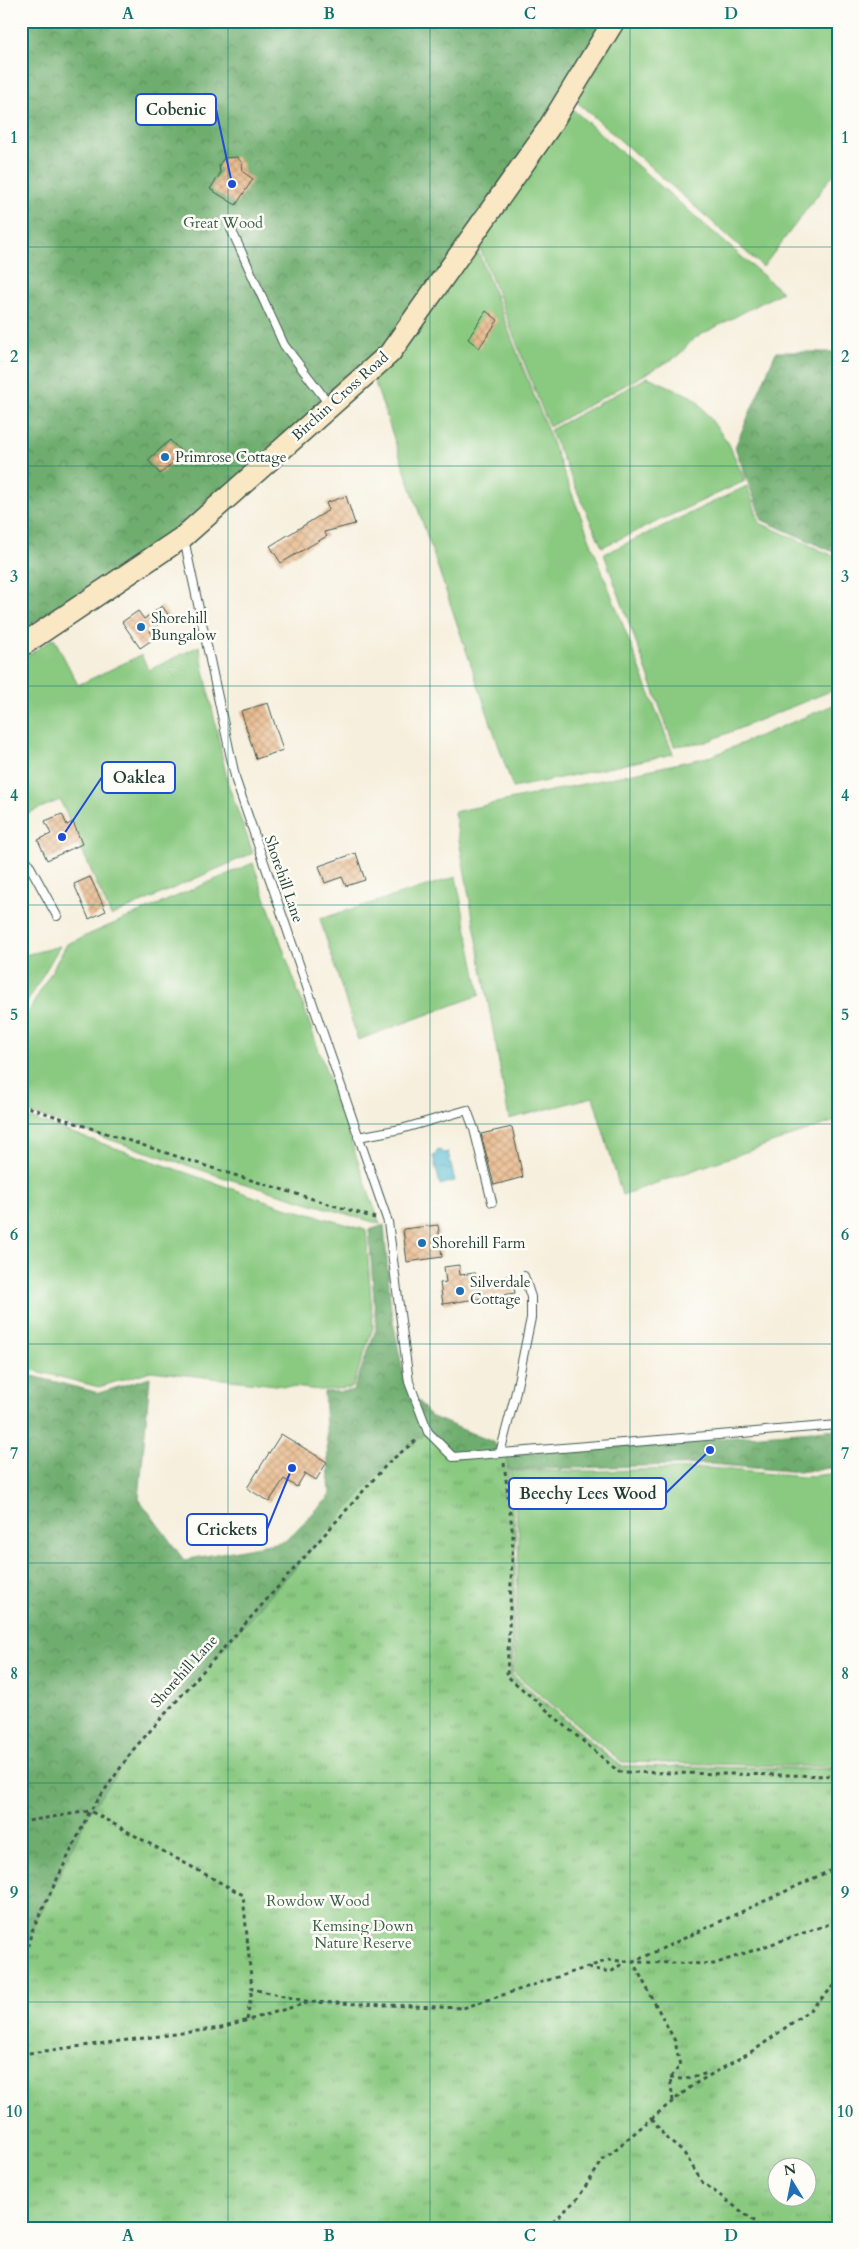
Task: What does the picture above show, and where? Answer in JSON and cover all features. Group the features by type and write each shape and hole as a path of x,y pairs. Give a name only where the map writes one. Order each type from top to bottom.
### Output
{"street":[{"name":"Birchin Cross Road","path":"21,646 183,537 390,353 548,129 614,21"}],"lane":[{"path":"231,229 284,345 330,406"},
{"name":"Shorehill Lane","path":"183,537 236,781 388,1222 409,1382 428,1432"},
{"path":"21,850 57,916"},
{"path":"358,1137 401,1129 467,1110 474,1129 492,1202"},
{"path":"501,1453 531,1318 531,1297 524,1276"},
{"path":"428,1432 453,1457 838,1425"}],"path":[{"path":"21,1105 218,1170 388,1222"},
{"name":"Shorehill Lane","path":"21,1970 32,1931 90,1811 133,1750 389,1462 428,1432"},
{"path":"501,1453 513,1536 507,1676 619,1772 838,1776"},
{"path":"21,1822 90,1811 243,1895 252,1990 247,2020"},
{"path":"633,1962 838,1867"},
{"path":"252,1990 310,2002 463,2008 609,1960 714,1964 838,1921"},
{"path":"586,1968 610,1972 623,1962"},
{"path":"633,1962 675,2041 680,2066 670,2078 673,2101"},
{"path":"547,2228 578,2198 603,2160 652,2118 712,2073 766,2041 811,2009 838,1982"},
{"path":"21,2054 222,2028 310,2002"},
{"path":"670,2078 682,2080 712,2073"},
{"path":"652,2118 665,2136 684,2153 702,2182 757,2222 757,2228"}],"green space":[{"name":"Great Wood","path":"21,21 607,21 543,126 387,348 177,531 21,631"},
{"path":"624,21 838,21 838,168 763,267 576,101"},
{"path":"570,107 782,292 693,339 678,356 549,427 476,238"},
{"path":"474,241 673,754 513,788 373,377"},
{"path":"776,352 838,352 838,554 762,520 735,447"},
{"path":"648,377 695,398 729,444 745,481 602,547 550,430"},
{"path":"747,486 760,523 838,558 838,688 706,742 674,746 604,554"},
{"path":"54,638 78,685 141,655 149,670 199,646 228,784 253,853 111,916 60,800 21,816 21,660"},
{"path":"838,703 838,1120 622,1195 593,1097 509,1119 454,812 712,756"},
{"path":"253,863 380,1224 222,1177 21,1110 21,1025 67,944"},
{"path":"456,877 480,995 358,1040 320,919"},
{"path":"60,946 21,1013 21,956"},
{"path":"21,1115 281,1206 366,1230 373,1328 352,1388 320,1390 151,1371 99,1387 21,1367"},
{"name":"Kemsing Down Nature Reserve","path":"384,1225 391,1310 405,1383 430,1416 493,1442 506,1455 838,1429 838,1467 799,1472 709,1464 507,1470 516,1537 512,1675 621,1766 838,1769 838,1978 21,2228 21,1373 99,1393 150,1377 139,1499 184,1560 285,1541 330,1496 324,1392 353,1391 376,1329 369,1230"},
{"name":"Kemsing Down Nature Reserve","path":"428,1432 453,1457 506,1455 516,1537 511,1674 620,1766 838,1769 838,2228 21,2228 21,1970 32,1931 90,1811 133,1750 389,1462"},
{"path":"709,1468 803,1477 838,1473 838,1767 622,1762 514,1673 519,1537 510,1471"}],"water":[{"path":"440,1150 443,1153 448,1152 455,1181 440,1185 433,1156"}],"building":[{"path":"237,157 242,163 243,172 253,179 236,205 210,189 220,174 219,165 224,158"},
{"path":"486,311 498,320 479,348 468,339"},
{"name":"Primrose Cottage","path":"170,440 183,454 160,474 148,460"},
{"path":"346,496 355,524 324,532 327,536 281,563 270,546 329,510 326,503"},
{"name":"Shorehill Bungalow","path":"162,606 170,617 150,631 155,638 140,648 122,622 138,611 144,619"},
{"path":"268,703 283,750 256,759 241,711"},
{"path":"62,814 67,825 73,822 82,844 47,860 38,840 51,834 45,821"},
{"path":"356,853 365,880 346,886 342,877 325,883 319,866"},
{"path":"90,877 106,911 89,919 74,884"},
{"path":"512,1127 523,1177 494,1185 481,1134"},
{"name":"Shorehill Farm","path":"438,1225 442,1257 407,1262 403,1229"},
{"name":"Silverdale Cottage","path":"459,1265 460,1275 475,1273 477,1282 512,1277 515,1293 443,1304 440,1283 446,1282 444,1267"},
{"path":"281,1434 327,1462 316,1480 305,1473 297,1487 284,1479 269,1502 247,1488"}],"place":[{"name":"Cobenic","path":"232,184"},
{"name":"Primrose Cottage","path":"165,457"},
{"name":"Shorehill Bungalow","path":"141,627"},
{"name":"Oaklea","path":"62,837"},
{"name":"Shorehill Farm","path":"422,1243"},
{"name":"Silverdale Cottage","path":"460,1291"},
{"name":"Beechy Lees Wood","path":"710,1450"},
{"name":"Crickets","path":"292,1468"}],"park label":[{"name":"Rowdow Wood","path":"318,1901"}]}
